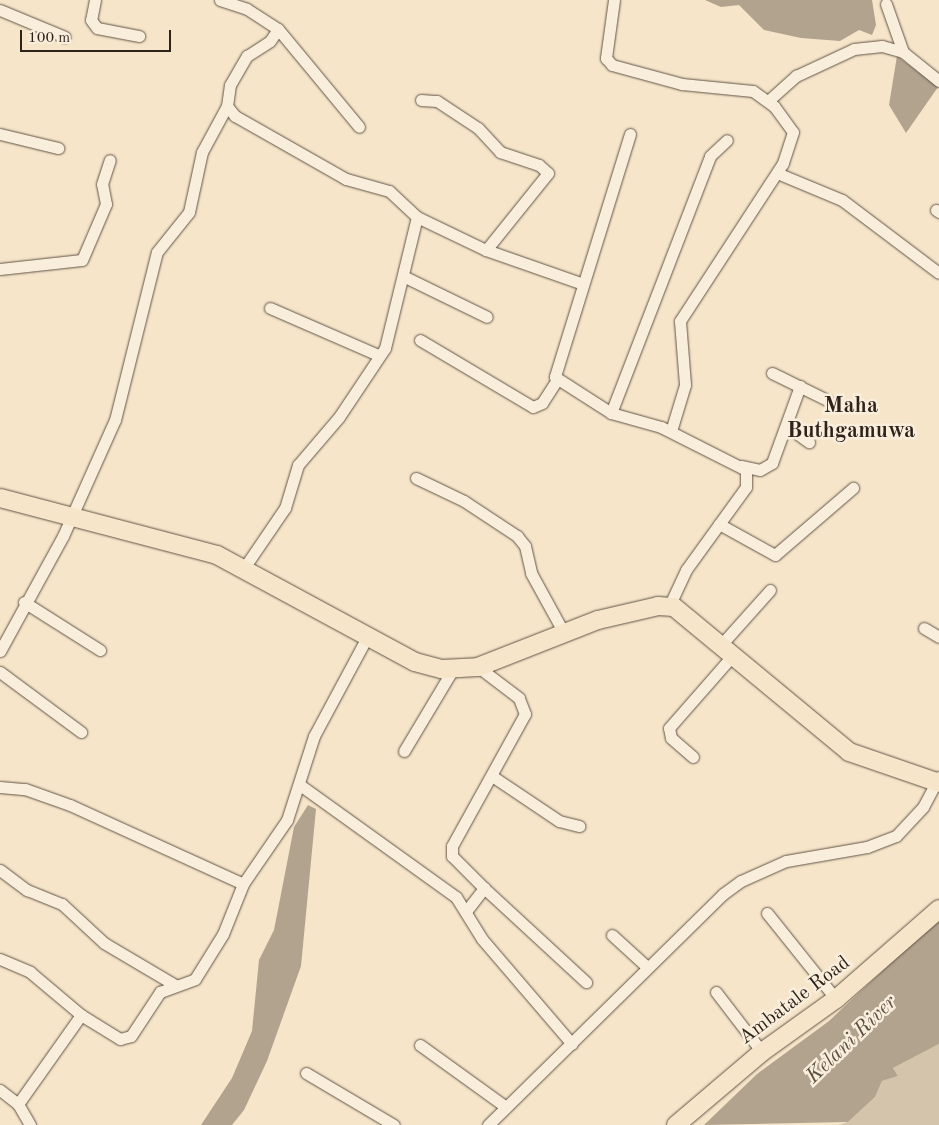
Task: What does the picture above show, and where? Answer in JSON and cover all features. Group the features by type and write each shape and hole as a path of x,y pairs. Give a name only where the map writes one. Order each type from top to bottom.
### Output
{"main road":[{"path":"0,498 72,515 217,555 415,662 453,669 478,667 564,633 627,612 669,606 682,611 726,651 849,752 938,781"},
{"name":"Ambatale Road","path":"676,1125 762,1052 836,998 939,909"}],"street":[{"path":"96,0 91,20 97,28 139,36"},
{"path":"220,0 247,9 278,29 360,127"},
{"path":"614,0 606,58 612,65 682,84 753,91 768,101 793,132 777,173 680,321 685,385 671,431"},
{"path":"886,4 903,52"},
{"path":"0,10 65,37"},
{"path":"0,650 72,515 125,392 157,252 190,212 202,152 227,106 230,85 247,56 270,40 278,29"},
{"path":"768,101 796,76 854,49 882,46 903,52 939,81"},
{"path":"421,100 437,101 478,128 500,152 538,165 548,173 486,250"},
{"path":"227,106 235,116 346,179 389,191 417,217 486,250 583,284"},
{"path":"0,134 58,148"},
{"path":"420,340 533,407 542,403 557,380 583,284 630,134"},
{"path":"611,412 710,156 727,140"},
{"path":"0,269 82,260 106,204 102,184 110,160"},
{"path":"777,173 842,200 939,273"},
{"path":"244,568 281,516 298,465 339,417 392,329 417,217"},
{"path":"403,276 487,317"},
{"path":"270,308 378,355"},
{"path":"772,373 827,400"},
{"path":"557,380 611,412 671,431 741,466 760,470 772,464 788,427 800,386"},
{"path":"788,427 809,442"},
{"path":"669,606 677,583 746,487 749,475 741,466"},
{"path":"416,478 464,501 517,536 525,546 531,573 564,633"},
{"path":"719,524 774,555 853,488"},
{"path":"693,757 671,738 669,728 770,590"},
{"path":"24,602 100,650"},
{"path":"924,628 939,637"},
{"path":"0,959 30,972 81,1015 126,1039 160,992 175,984 195,980 223,934 244,884 287,820 300,785 314,736 367,637"},
{"path":"478,667 524,706 523,721 451,851 484,888 586,982"},
{"path":"404,751 453,669"},
{"path":"0,672 81,732"},
{"path":"492,776 560,821 579,826"},
{"path":"488,1125 572,1044 647,967 741,880 786,861 867,847 896,836 923,807 938,781"},
{"path":"300,785 425,871 467,910 482,939 572,1044"},
{"path":"0,787 25,788 70,805 244,884"},
{"path":"0,870 27,890 62,904 104,943 175,984"},
{"path":"467,910 484,888"},
{"path":"767,913 836,998"},
{"path":"612,935 647,967"},
{"path":"716,992 762,1052"},
{"path":"18,1104 81,1015"},
{"path":"420,1044 506,1107"},
{"path":"306,1073 394,1125"},
{"path":"0,1090 18,1104 30,1125"}],"shaded area":[{"path":"939,1044 939,1125 838,1125 848,1122 875,1097 882,1081 898,1076 893,1068"}],"water":[{"path":"705,0 872,0 876,25 872,35 859,30 840,41 801,38 764,30 739,5 721,7"},
{"path":"897,56 938,87 906,133 889,105"},
{"path":"308,805 316,809 301,966 267,1061 244,1110 232,1125 201,1125 232,1078 252,1031 259,960 274,930 294,827"},
{"name":"Kelani River","path":"939,918 939,1044 893,1068 898,1076 882,1081 875,1097 848,1122 704,1125 757,1074 829,1021"}],"district":[{"name":"Maha Buthgamuwa","path":"851,418"}]}
